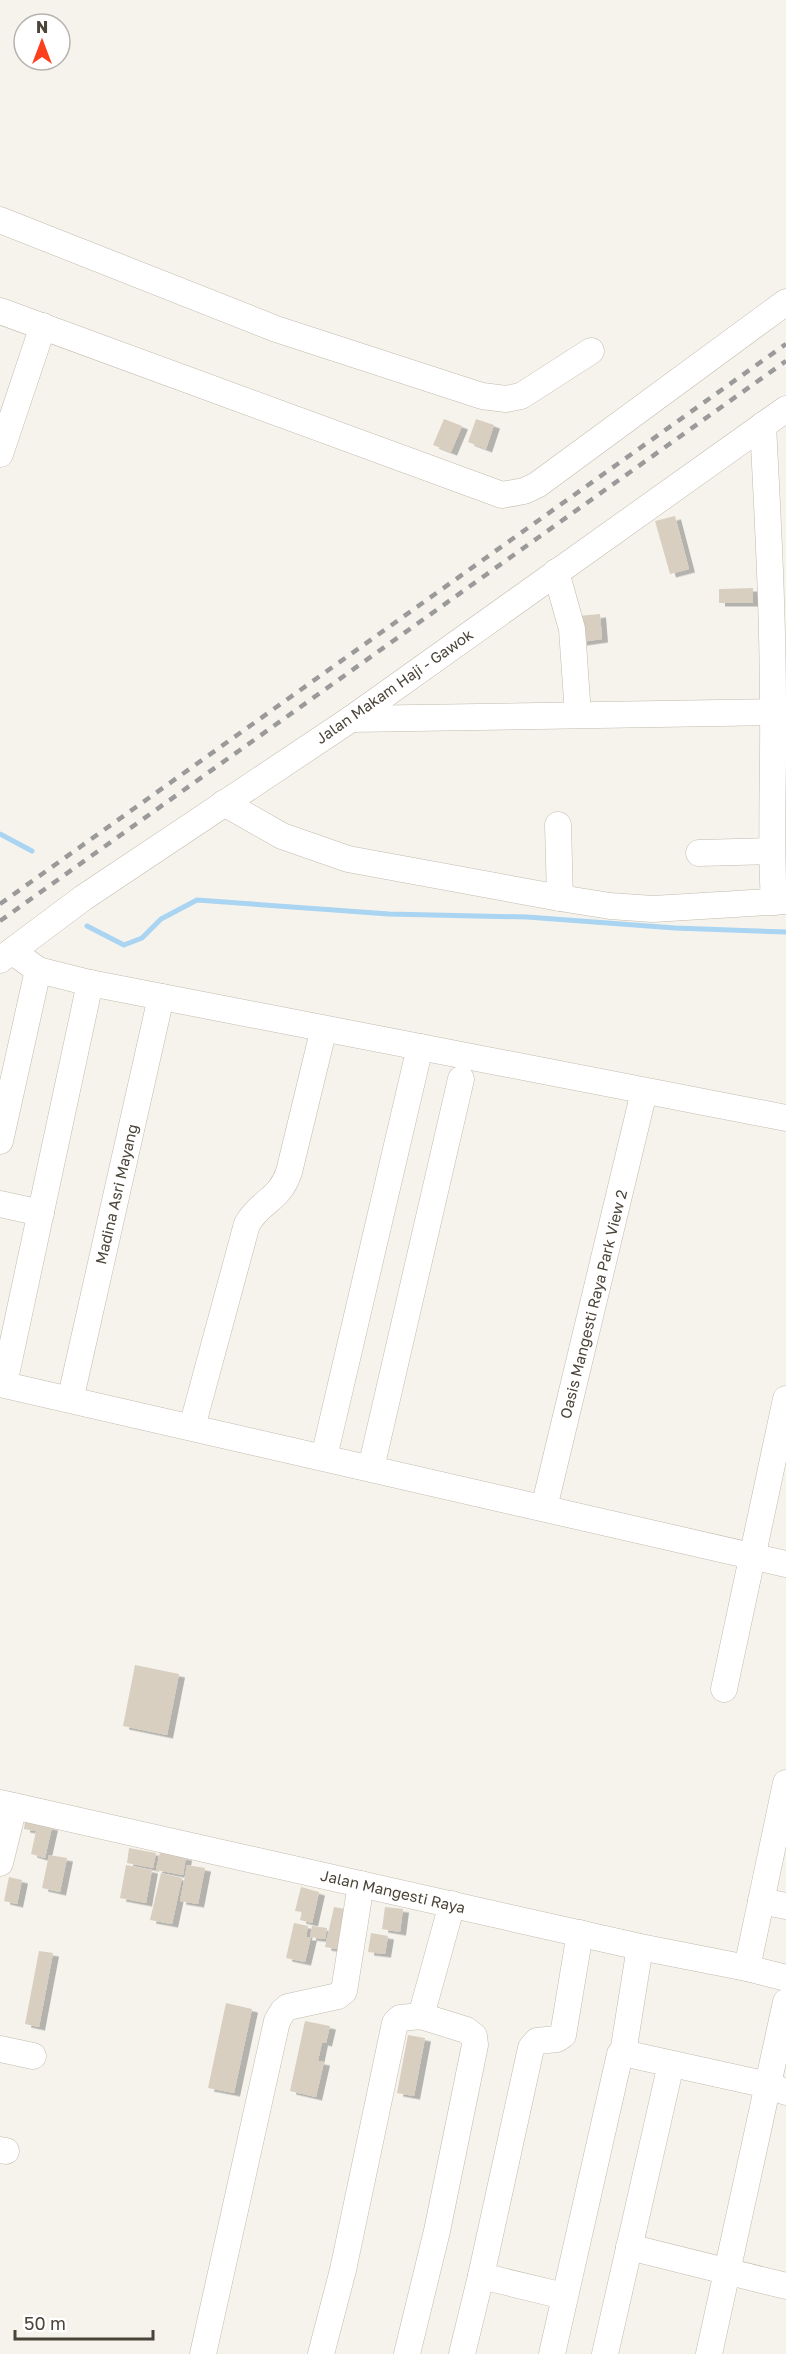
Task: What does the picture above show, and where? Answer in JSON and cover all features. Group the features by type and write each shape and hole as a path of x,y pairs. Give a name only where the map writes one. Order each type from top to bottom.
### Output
{"street":[{"path":"0,220 276,329 482,396 506,399 521,396 591,351"},
{"path":"0,310 502,495 537,485 786,302"},
{"path":"0,454 43,326"},
{"name":"Jalan Makam Haji - Gawok","path":"6,955 83,898 351,719 786,409"},
{"path":"224,803 282,836 348,859 560,898 610,906 653,909 780,902 771,851 780,712 763,425"},
{"path":"556,572 572,629 578,715"},
{"path":"351,719 780,712"},
{"path":"558,825 560,898"},
{"path":"699,853 771,851"},
{"path":"6,955 38,970 90,983 786,1118"},
{"path":"0,1141 38,970"},
{"path":"90,983 2,1384 786,1564"},
{"name":"Madina Asri Mayang","path":"72,1392 161,997"},
{"path":"192,1427 247,1224 254,1212 278,1194 289,1172 323,1032"},
{"path":"324,1457 420,1047"},
{"path":"371,1468 461,1079"},
{"name":"Oasis Mangesti Raya Park View 2","path":"544,1508 642,1100"},
{"path":"0,1204 41,1213"},
{"path":"724,1689 786,1399"},
{"path":"747,1968 785,1798"},
{"path":"0,1863 7,1804"},
{"name":"Jalan Mangesti Raya","path":"7,1804 786,1978"},
{"path":"203,2354 277,2021 288,2007 338,1996 344,1991 361,1884"},
{"path":"761,1901 786,1906"},
{"path":"421,2016 452,1904"},
{"path":"462,2354 531,2048 537,2041 563,2035 580,1933"},
{"path":"552,2354 618,2057 623,2053 640,1947"},
{"path":"709,2354 727,2273 777,2089 786,2002"},
{"path":"321,2354 343,2270 395,2023 400,2018 421,2016 466,2030 474,2036 475,2045 437,2231 407,2354"},
{"path":"0,2049 33,2056"},
{"path":"623,2053 777,2089"},
{"path":"604,2354 671,2064"},
{"path":"629,2247 786,2286"},
{"path":"481,2276 564,2296"}],"building":[{"path":"444,419 462,426 451,452 433,445"},
{"path":"476,419 494,425 486,449 468,442"},
{"path":"675,516 689,569 670,574 655,521"},
{"path":"753,588 753,603 719,603 719,589"},
{"path":"600,614 602,639 581,642 578,616"},
{"path":"135,1665 179,1674 167,1735 123,1726"},
{"path":"25,1821 52,1827 45,1858 31,1854 36,1831 24,1829"},
{"path":"129,1848 156,1853 153,1868 127,1863"},
{"path":"160,1852 186,1857 183,1875 156,1870"},
{"path":"49,1855 67,1858 60,1892 42,1888"},
{"path":"126,1865 152,1870 146,1903 120,1898"},
{"path":"187,1865 205,1868 198,1904 180,1901"},
{"path":"161,1873 182,1878 172,1924 150,1920"},
{"path":"9,1877 22,1880 17,1904 4,1901"},
{"path":"301,1887 319,1892 312,1923 300,1920 302,1912 295,1911"},
{"path":"334,1907 345,1909 337,1949 325,1947"},
{"path":"385,1907 403,1909 400,1932 382,1929"},
{"path":"294,1923 308,1926 306,1937 311,1937 305,1962 286,1958"},
{"path":"312,1926 327,1928 325,1939 310,1937"},
{"path":"371,1933 388,1936 385,1954 368,1952"},
{"path":"39,1951 53,1953 39,2027 25,2024"},
{"path":"226,2003 252,2009 234,2093 208,2088"},
{"path":"305,2021 330,2026 326,2043 322,2042 318,2061 324,2062 316,2097 290,2091"},
{"path":"408,2035 425,2038 414,2096 397,2093"}],"waterway":[{"path":"0,834 32,851"},
{"path":"87,926 124,945 142,938 161,919 197,900 389,914 527,917 675,928 786,932"}],"railway":[{"path":"0,904 786,344"},
{"path":"0,921 786,361"}]}
